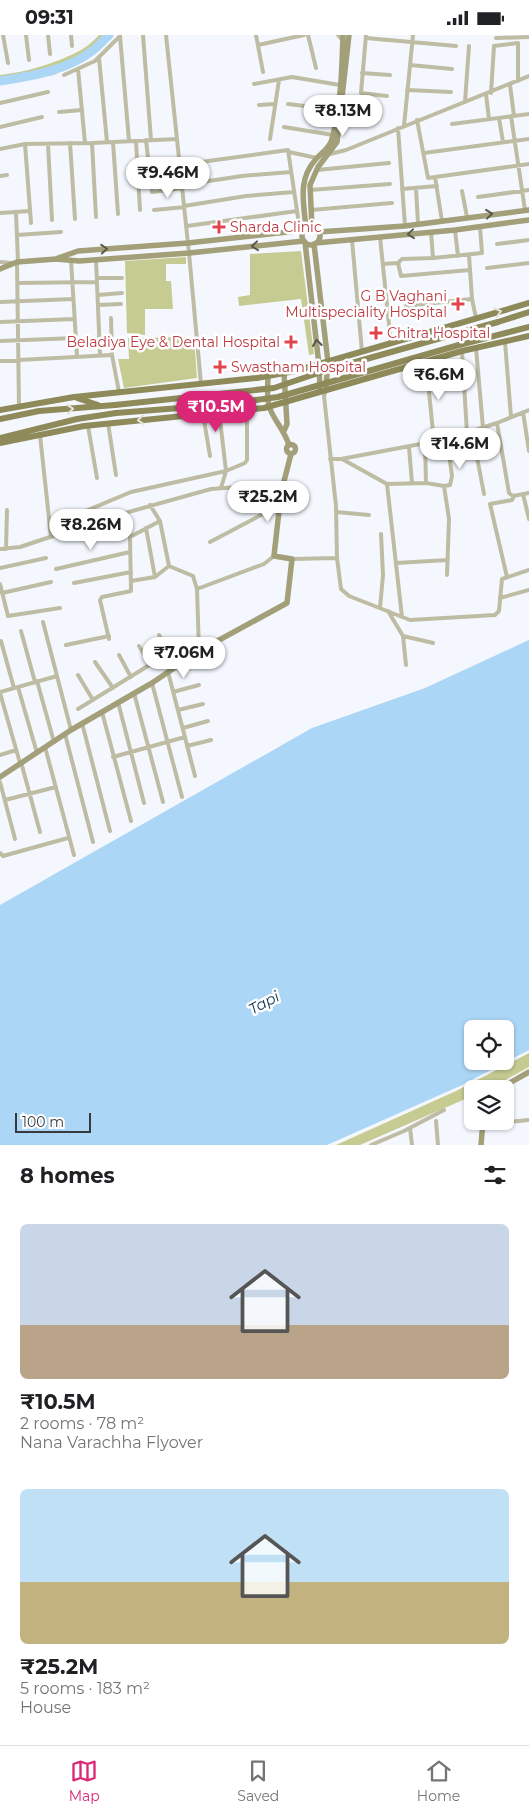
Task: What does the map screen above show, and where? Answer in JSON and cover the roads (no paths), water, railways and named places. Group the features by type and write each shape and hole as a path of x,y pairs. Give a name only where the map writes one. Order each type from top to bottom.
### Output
{"main road":[{"path":"0,410 119,391 268,377 328,363 529,303"},
{"path":"0,419 39,411 274,388 327,370 525,314 518,306"},
{"path":"476,345 529,327"},
{"path":"0,438 77,419 116,413 218,405 278,397 460,348 505,342 529,336"},
{"path":"0,443 108,423 269,407 426,362 460,348"},
{"path":"74,397 102,406"},
{"path":"39,411 52,401"},
{"path":"64,430 77,419"},
{"path":"51,425 64,430"}],"street":[{"path":"3,35 8,63"},
{"path":"26,35 29,60"},
{"path":"48,35 50,53"},
{"path":"71,35 72,46"},
{"path":"143,35 149,167 152,192 242,176 291,172"},
{"path":"166,35 187,226 201,384"},
{"path":"256,35 263,71"},
{"path":"258,45 304,35"},
{"path":"308,35 316,67"},
{"path":"306,229 304,180 308,169 328,148 333,135 340,85 343,38 338,35"},
{"path":"349,35 340,133 337,142 317,170 310,185 311,210 306,229 302,235 323,393 336,512 337,558 341,589 349,596 413,620 495,615 499,611 502,580 529,570"},
{"path":"404,126 413,35"},
{"path":"64,75 99,58 121,36"},
{"path":"121,36 129,141"},
{"path":"386,96 361,93 366,37 456,46"},
{"path":"496,38 529,37"},
{"path":"491,93 494,46 518,43 518,81"},
{"path":"465,102 469,46"},
{"path":"0,55 6,54"},
{"path":"99,58 107,142"},
{"path":"410,65 452,69"},
{"path":"78,69 85,143"},
{"path":"362,73 390,75"},
{"path":"330,154 491,93 529,76"},
{"path":"254,83 292,77 340,85"},
{"path":"270,139 279,80"},
{"path":"56,259 78,251 188,243 306,229 318,232 405,226 527,210 518,165 510,85"},
{"path":"407,90 451,92"},
{"path":"0,103 48,92"},
{"path":"486,94 489,119"},
{"path":"259,105 276,104"},
{"path":"288,104 337,110"},
{"path":"59,112 82,110"},
{"path":"452,124 529,114"},
{"path":"0,127 42,117"},
{"path":"499,118 503,142"},
{"path":"418,120 427,177 529,164"},
{"path":"284,127 333,135"},
{"path":"398,128 405,226"},
{"path":"0,149 25,144 177,139"},
{"path":"424,153 529,139"},
{"path":"136,141 140,210"},
{"path":"113,142 118,214"},
{"path":"70,143 74,219"},
{"path":"92,143 96,217"},
{"path":"25,144 30,223"},
{"path":"48,144 52,220"},
{"path":"149,167 287,149 297,211 306,229"},
{"path":"289,153 317,158"},
{"path":"317,170 389,163"},
{"path":"0,176 7,175"},
{"path":"435,177 442,221"},
{"path":"310,190 390,184"},
{"path":"402,189 437,186"},
{"path":"416,188 418,224"},
{"path":"478,197 529,190"},
{"path":"462,191 467,217"},
{"path":"154,210 246,196 294,192"},
{"path":"311,210 392,203"},
{"path":"0,213 30,211"},
{"path":"187,226 297,211"},
{"path":"16,212 20,360 19,407"},
{"path":"0,262 96,259 189,253 304,242 310,245 431,233 529,220"},
{"path":"383,264 398,263 402,259 458,256 483,252 480,227"},
{"path":"455,230 458,256"},
{"path":"17,235 61,232"},
{"path":"318,232 319,238 315,244 328,363 323,393"},
{"path":"431,233 433,258"},
{"path":"380,237 391,344"},
{"path":"352,240 362,352"},
{"path":"498,244 529,240"},
{"path":"469,255 472,299 476,318"},
{"path":"96,259 100,355"},
{"path":"71,260 77,356"},
{"path":"0,269 16,262"},
{"path":"398,263 401,276 470,270"},
{"path":"487,268 529,263"},
{"path":"18,283 72,283 122,278"},
{"path":"98,295 122,293"},
{"path":"0,302 73,299"},
{"path":"406,306 472,299"},
{"path":"98,305 121,304"},
{"path":"111,318 112,355 119,391"},
{"path":"0,322 74,319"},
{"path":"0,341 75,338"},
{"path":"505,342 511,417"},
{"path":"476,345 483,428"},
{"path":"460,348 470,432 484,494"},
{"path":"0,361 112,355"},
{"path":"426,362 434,442"},
{"path":"284,373 287,424 284,431"},
{"path":"197,589 264,564 274,556 281,493 291,454 296,449 292,444 289,445 284,431 279,426 269,407 268,377"},
{"path":"50,526 131,492 226,471 246,462 248,410"},
{"path":"330,459 341,459 447,439 483,428 529,410"},
{"path":"218,411 226,471 221,487"},
{"path":"523,412 529,451"},
{"path":"203,413 210,456"},
{"path":"108,423 116,475"},
{"path":"497,423 509,493 511,496 514,496"},
{"path":"88,426 97,477"},
{"path":"40,435 51,537"},
{"path":"341,459 387,484 426,483 450,485 452,476 447,439"},
{"path":"425,443 426,483"},
{"path":"409,447 412,483"},
{"path":"387,484 402,617"},
{"path":"0,549 20,547 150,505 221,487 251,486 281,493"},
{"path":"444,486 449,519 447,575"},
{"path":"507,577 490,504 512,500 514,496 529,493"},
{"path":"523,494 529,519"},
{"path":"150,505 160,521 169,566"},
{"path":"210,542 280,505"},
{"path":"6,549 7,510"},
{"path":"336,512 369,515"},
{"path":"66,645 109,637 100,600 102,597 130,593 132,589 130,537 160,521"},
{"path":"146,528 156,577"},
{"path":"380,608 383,575 381,534"},
{"path":"56,569 130,552"},
{"path":"274,556 292,559 337,558"},
{"path":"0,568 46,558"},
{"path":"0,777 82,723 152,683 199,651 287,603 292,559"},
{"path":"396,563 448,560"},
{"path":"131,581 156,577 169,566"},
{"path":"169,566 192,575 197,589 199,651"},
{"path":"74,583 131,572"},
{"path":"2,593 51,583"},
{"path":"0,584 8,616 60,609"},
{"path":"500,598 529,590"},
{"path":"388,611 403,636 406,665"},
{"path":"43,622 71,730"},
{"path":"21,631 54,742"},
{"path":"159,635 176,666"},
{"path":"403,636 433,643"},
{"path":"1,641 37,753"},
{"path":"139,646 150,664"},
{"path":"78,709 169,653"},
{"path":"119,655 131,677"},
{"path":"95,662 113,688"},
{"path":"168,672 195,776"},
{"path":"40,832 0,693 57,675"},
{"path":"78,675 94,699"},
{"path":"152,683 182,797"},
{"path":"173,692 200,685"},
{"path":"134,693 163,802"},
{"path":"118,702 144,803"},
{"path":"178,710 203,704"},
{"path":"102,712 130,821"},
{"path":"183,728 208,721"},
{"path":"82,723 110,831"},
{"path":"65,734 93,842"},
{"path":"113,757 185,737"},
{"path":"188,746 211,740"},
{"path":"45,747 74,855"},
{"path":"0,755 16,750"},
{"path":"0,781 15,839"},
{"path":"5,800 56,787"},
{"path":"0,853 3,856 68,838"},
{"path":"514,1080 529,1072"},
{"path":"371,1145 410,1128 444,1110"},
{"path":"514,1122 529,1120"},
{"path":"436,1121 438,1145"},
{"path":"410,1128 412,1145"},
{"path":"481,1145 482,1130"}],"water":[{"name":"Tapi","path":"529,640 529,1050 514,1058 514,1020 464,1020 464,1070 491,1070 472,1080 464,1080 464,1084 460,1086 327,1145 0,1145 0,905 312,728 425,688"}],"waterway":[{"path":"0,81 60,68 82,58 109,35"}],"place":[{"name":"Sharda Clinic","path":"219,227"},
{"name":"G B Vaghani Multispeciality Hospital","path":"458,304"},
{"name":"Chitra Hospital","path":"376,333"},
{"name":"Beladiya Eye & Dental Hospital","path":"291,342"},
{"name":"Swastham Hospital","path":"220,367"}]}
